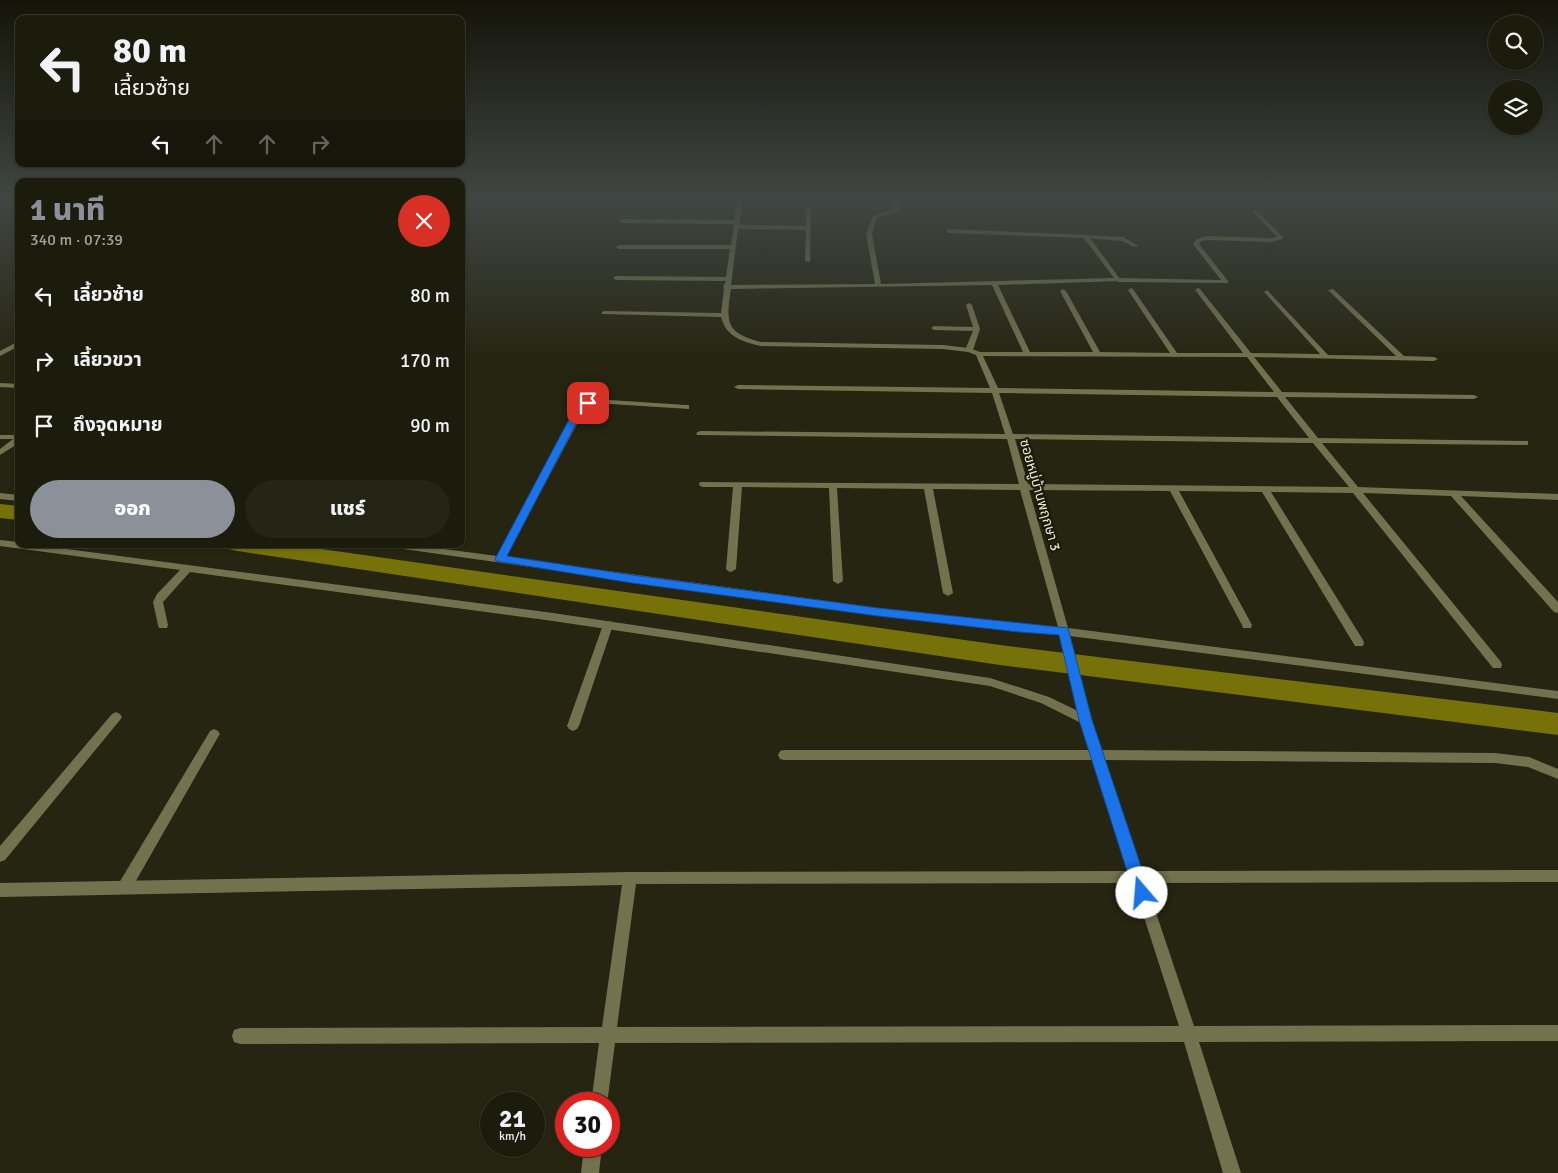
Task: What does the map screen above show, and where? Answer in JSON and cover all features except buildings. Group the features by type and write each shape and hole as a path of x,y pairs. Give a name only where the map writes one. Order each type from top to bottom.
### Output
{"street":[{"path":"732,252 726,287 725,321 735,336 761,344 943,347 968,350 979,354 1174,354 1434,359"},
{"path":"808,252 808,261"},
{"path":"872,252 878,286"},
{"path":"1097,252 1118,280"},
{"path":"726,287 878,286 1118,280 1226,282 1202,252"},
{"path":"616,278 728,279"},
{"path":"994,283 1028,353"},
{"path":"1131,290 1174,354"},
{"path":"1198,290 1315,440 1497,665"},
{"path":"1331,290 1402,358"},
{"path":"1064,291 1097,354"},
{"path":"1267,292 1326,357"},
{"path":"968,350 977,329 969,305"},
{"path":"604,313 724,315"},
{"path":"934,328 977,329"},
{"path":"0,354 15,345"},
{"name":"ซอยหมู่บ้านพฤกษา 3","path":"979,354 995,391 1010,437 1064,631 1086,720 1189,1034 1232,1173"},
{"path":"0,385 15,386"},
{"path":"738,387 1474,397"},
{"path":"500,559 583,406 594,401 686,407"},
{"path":"700,433 1525,443"},
{"path":"0,437 15,438"},
{"path":"0,453 15,441"},
{"path":"703,484 1266,491 1356,490 1557,498"},
{"path":"731,569 738,485"},
{"path":"833,486 838,581"},
{"path":"928,487 948,593"},
{"path":"1174,490 1247,625"},
{"path":"1266,491 1358,643"},
{"path":"1454,494 1558,608"},
{"path":"0,496 15,498"},
{"path":"0,543 15,545"},
{"path":"38,548 608,625 990,682 1045,700 1086,720"},
{"path":"416,548 878,612 1019,628 1064,631 1377,673 1558,694"},
{"path":"163,625 158,602 161,596 188,568"},
{"path":"573,726 608,625"},
{"path":"0,856 116,717"},
{"path":"124,888 214,734"},
{"path":"784,755 1495,758 1529,762 1558,774"},
{"path":"0,890 630,878 1558,876"},
{"path":"601,1092 630,878"},
{"path":"240,1036 1558,1033"},
{"path":"590,1173 592,1157"}],"waterway":[{"path":"0,511 15,513"},
{"path":"264,548 1000,655 1558,724"}],"route":[{"path":"588,403 579,410 500,559 878,612 1019,628 1064,631 1086,720 1142,893"}]}
